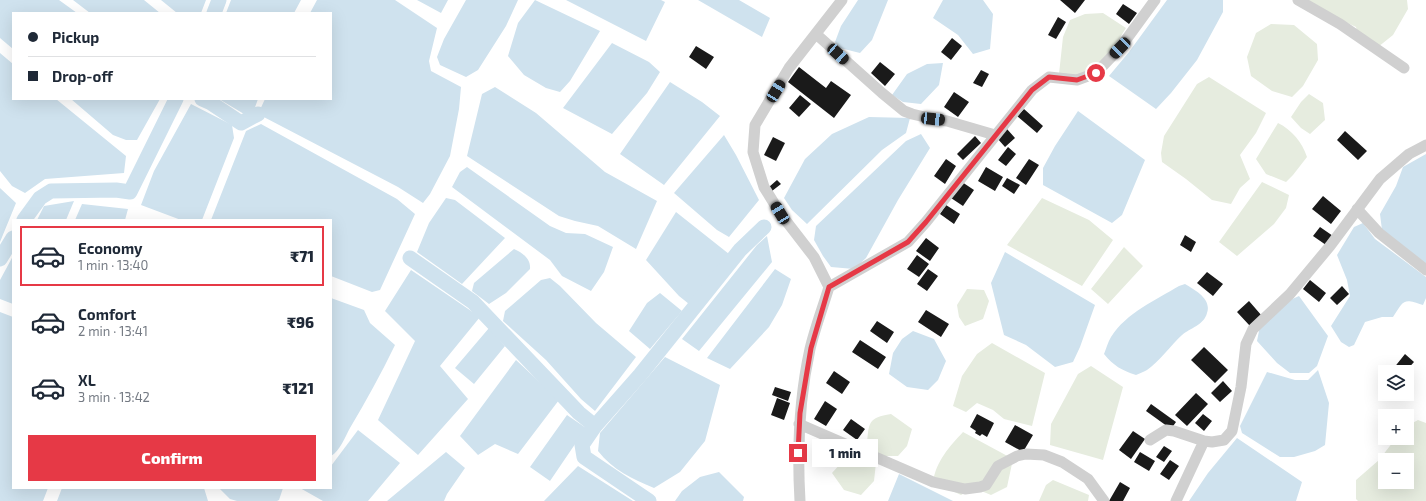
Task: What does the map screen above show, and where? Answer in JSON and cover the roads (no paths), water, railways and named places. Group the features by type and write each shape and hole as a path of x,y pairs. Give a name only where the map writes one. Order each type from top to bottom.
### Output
{"street":[{"path":"800,501 798,468 799,424 811,348 829,287 814,257 795,235 764,187 753,152 755,125 789,68 842,0"},
{"path":"829,287 908,242 926,222 1032,90 1049,77 1077,80 1096,73 1120,48 1155,0"},
{"path":"1299,0 1340,24 1404,68"},
{"path":"816,34 882,93 904,110 912,114 947,121 996,135"},
{"path":"1150,440 1166,430 1174,431 1204,441 1212,442 1224,440 1232,431 1246,344 1253,329 1290,294 1330,246 1380,179 1409,154 1426,145"},
{"path":"1357,209 1379,233 1426,270"},
{"path":"799,424 934,482 965,488 986,485 998,466 1017,456 1026,454 1044,456 1062,462 1088,479 1104,501"},
{"path":"1176,501 1204,441"}],"water":[{"path":"0,0 59,0 76,12 12,12 12,48 0,38"},
{"path":"73,0 144,0 159,12 89,12"},
{"path":"161,0 206,0 201,12 176,12"},
{"path":"231,0 301,0 295,12 226,12"},
{"path":"317,0 395,0 437,28 429,61 431,71 461,87 459,109 450,156 430,194 423,203 398,187 258,114 265,100 332,100 332,12 311,12"},
{"path":"417,0 448,0 441,13"},
{"path":"466,0 518,0 506,26 478,70 466,77 440,65 437,57 444,39"},
{"path":"535,0 600,31 570,81 560,92 546,88 524,75 508,56 518,23"},
{"path":"566,0 661,0 665,2 646,41"},
{"path":"698,0 739,0 770,18 762,37"},
{"path":"858,0 888,0 872,40 860,53 840,48 835,42 841,26"},
{"path":"943,0 983,0 993,14 990,49 973,54 958,35 933,18"},
{"path":"1167,0 1223,0 1223,12 1197,60 1171,93 1156,109 1109,76 1129,52"},
{"path":"612,43 649,62 660,72 647,93 612,134 563,108"},
{"path":"0,53 12,63 12,100 57,100 126,156 124,173 45,179 25,193 12,186 0,171"},
{"path":"943,63 939,85 921,104 903,102 892,95 907,74 927,64"},
{"path":"670,82 702,102 720,116 664,185 620,154"},
{"path":"495,87 536,113 605,172 657,201 636,249 598,226 559,216 467,156 482,94"},
{"path":"72,100 159,100 137,140 126,140 113,135"},
{"path":"221,100 258,100 254,110 244,114"},
{"path":"191,104 232,125 234,138 202,219 178,219 141,205 154,171"},
{"path":"1078,111 1145,160 1122,215 1112,223 1043,185 1043,168 1055,146"},
{"path":"869,117 910,118 906,133 882,150 807,224 792,210 784,198 805,159 832,134"},
{"path":"261,124 397,199 415,214 380,290 372,292 332,276 332,219 211,219 246,131"},
{"path":"921,134 930,148 898,200 866,258 854,269 831,267 814,240 816,226 906,141"},
{"path":"724,135 759,200 729,237 717,230 674,193"},
{"path":"1426,154 1426,266 1382,230 1380,214 1396,186 1403,167"},
{"path":"467,167 550,226 566,233 585,234 613,247 604,272 591,291 562,276 550,260 452,187 460,172"},
{"path":"0,188 16,203 0,242"},
{"path":"446,198 455,200 505,238 462,284 417,252 429,223"},
{"path":"74,201 66,219 38,219 44,206"},
{"path":"82,204 128,209 125,219 75,219"},
{"path":"676,212 729,254 689,304 679,296 646,260"},
{"path":"1363,223 1375,239 1426,277 1426,298 1423,305 1408,301 1405,302 1393,317 1382,317 1365,322 1354,345 1349,347 1341,342 1331,326 1350,296 1347,280 1337,255 1354,227"},
{"path":"767,236 772,262 699,351 682,339 757,245"},
{"path":"514,249 528,259 530,269 506,293 489,304 472,291 474,283"},
{"path":"1005,252 1095,305 1073,362 1055,367 1026,345 1004,335 991,283"},
{"path":"12,258 12,304 0,299 0,280"},
{"path":"775,269 791,279 782,305 769,327 730,369 707,358"},
{"path":"411,270 480,317 440,366 468,399 418,455 378,420 415,341 385,311"},
{"path":"550,278 560,286 596,323 636,357 595,411 581,399 546,360 503,321 505,311 541,280"},
{"path":"1185,284 1202,296 1207,303 1207,313 1203,321 1182,335 1156,363 1145,371 1136,375 1111,362 1104,354 1110,339 1117,328 1142,308"},
{"path":"660,293 682,311 650,349 629,331 647,303"},
{"path":"1299,296 1328,336 1317,366 1309,373 1290,373 1277,363 1257,341 1260,326 1290,300"},
{"path":"332,298 364,310 370,323 395,345 368,398 342,444 332,455"},
{"path":"0,312 12,317 12,489 48,489 43,501 0,501"},
{"path":"489,328 505,346 474,384 455,368"},
{"path":"913,331 934,339 946,361 938,380 928,390 907,387 889,374 893,353 902,339"},
{"path":"665,357 720,385 705,441 680,472 654,488 623,473 610,464 598,451 600,433"},
{"path":"516,360 559,400 518,454 495,444 478,455 460,436"},
{"path":"1318,370 1329,403 1325,445 1315,451 1294,457 1280,457 1242,433 1240,426 1267,372 1295,380 1308,380"},
{"path":"567,415 586,428 550,481 530,467"},
{"path":"358,430 400,463 368,501 323,501 302,489 332,489 332,465"},
{"path":"1237,438 1302,482 1296,501 1189,501 1208,473"},
{"path":"446,452 465,468 447,494 444,501 387,501"},
{"path":"578,466 633,501 544,501"},
{"path":"719,472 744,497 743,501 675,501 682,491 700,477"},
{"path":"899,474 953,501 888,501"},
{"path":"62,489 204,489 208,501 57,501"},
{"path":"220,489 283,489 279,500 277,501 237,501 230,499"}],"waterway":[{"path":"214,12 219,0"},
{"path":"25,219 40,198 51,191 116,190 130,192 176,100"},
{"path":"204,100 241,123 258,114"},
{"path":"649,501 584,457 582,445 595,426 640,375 740,250 764,227"},
{"path":"0,259 12,240"},
{"path":"410,258 473,302 579,413 595,426"}]}
